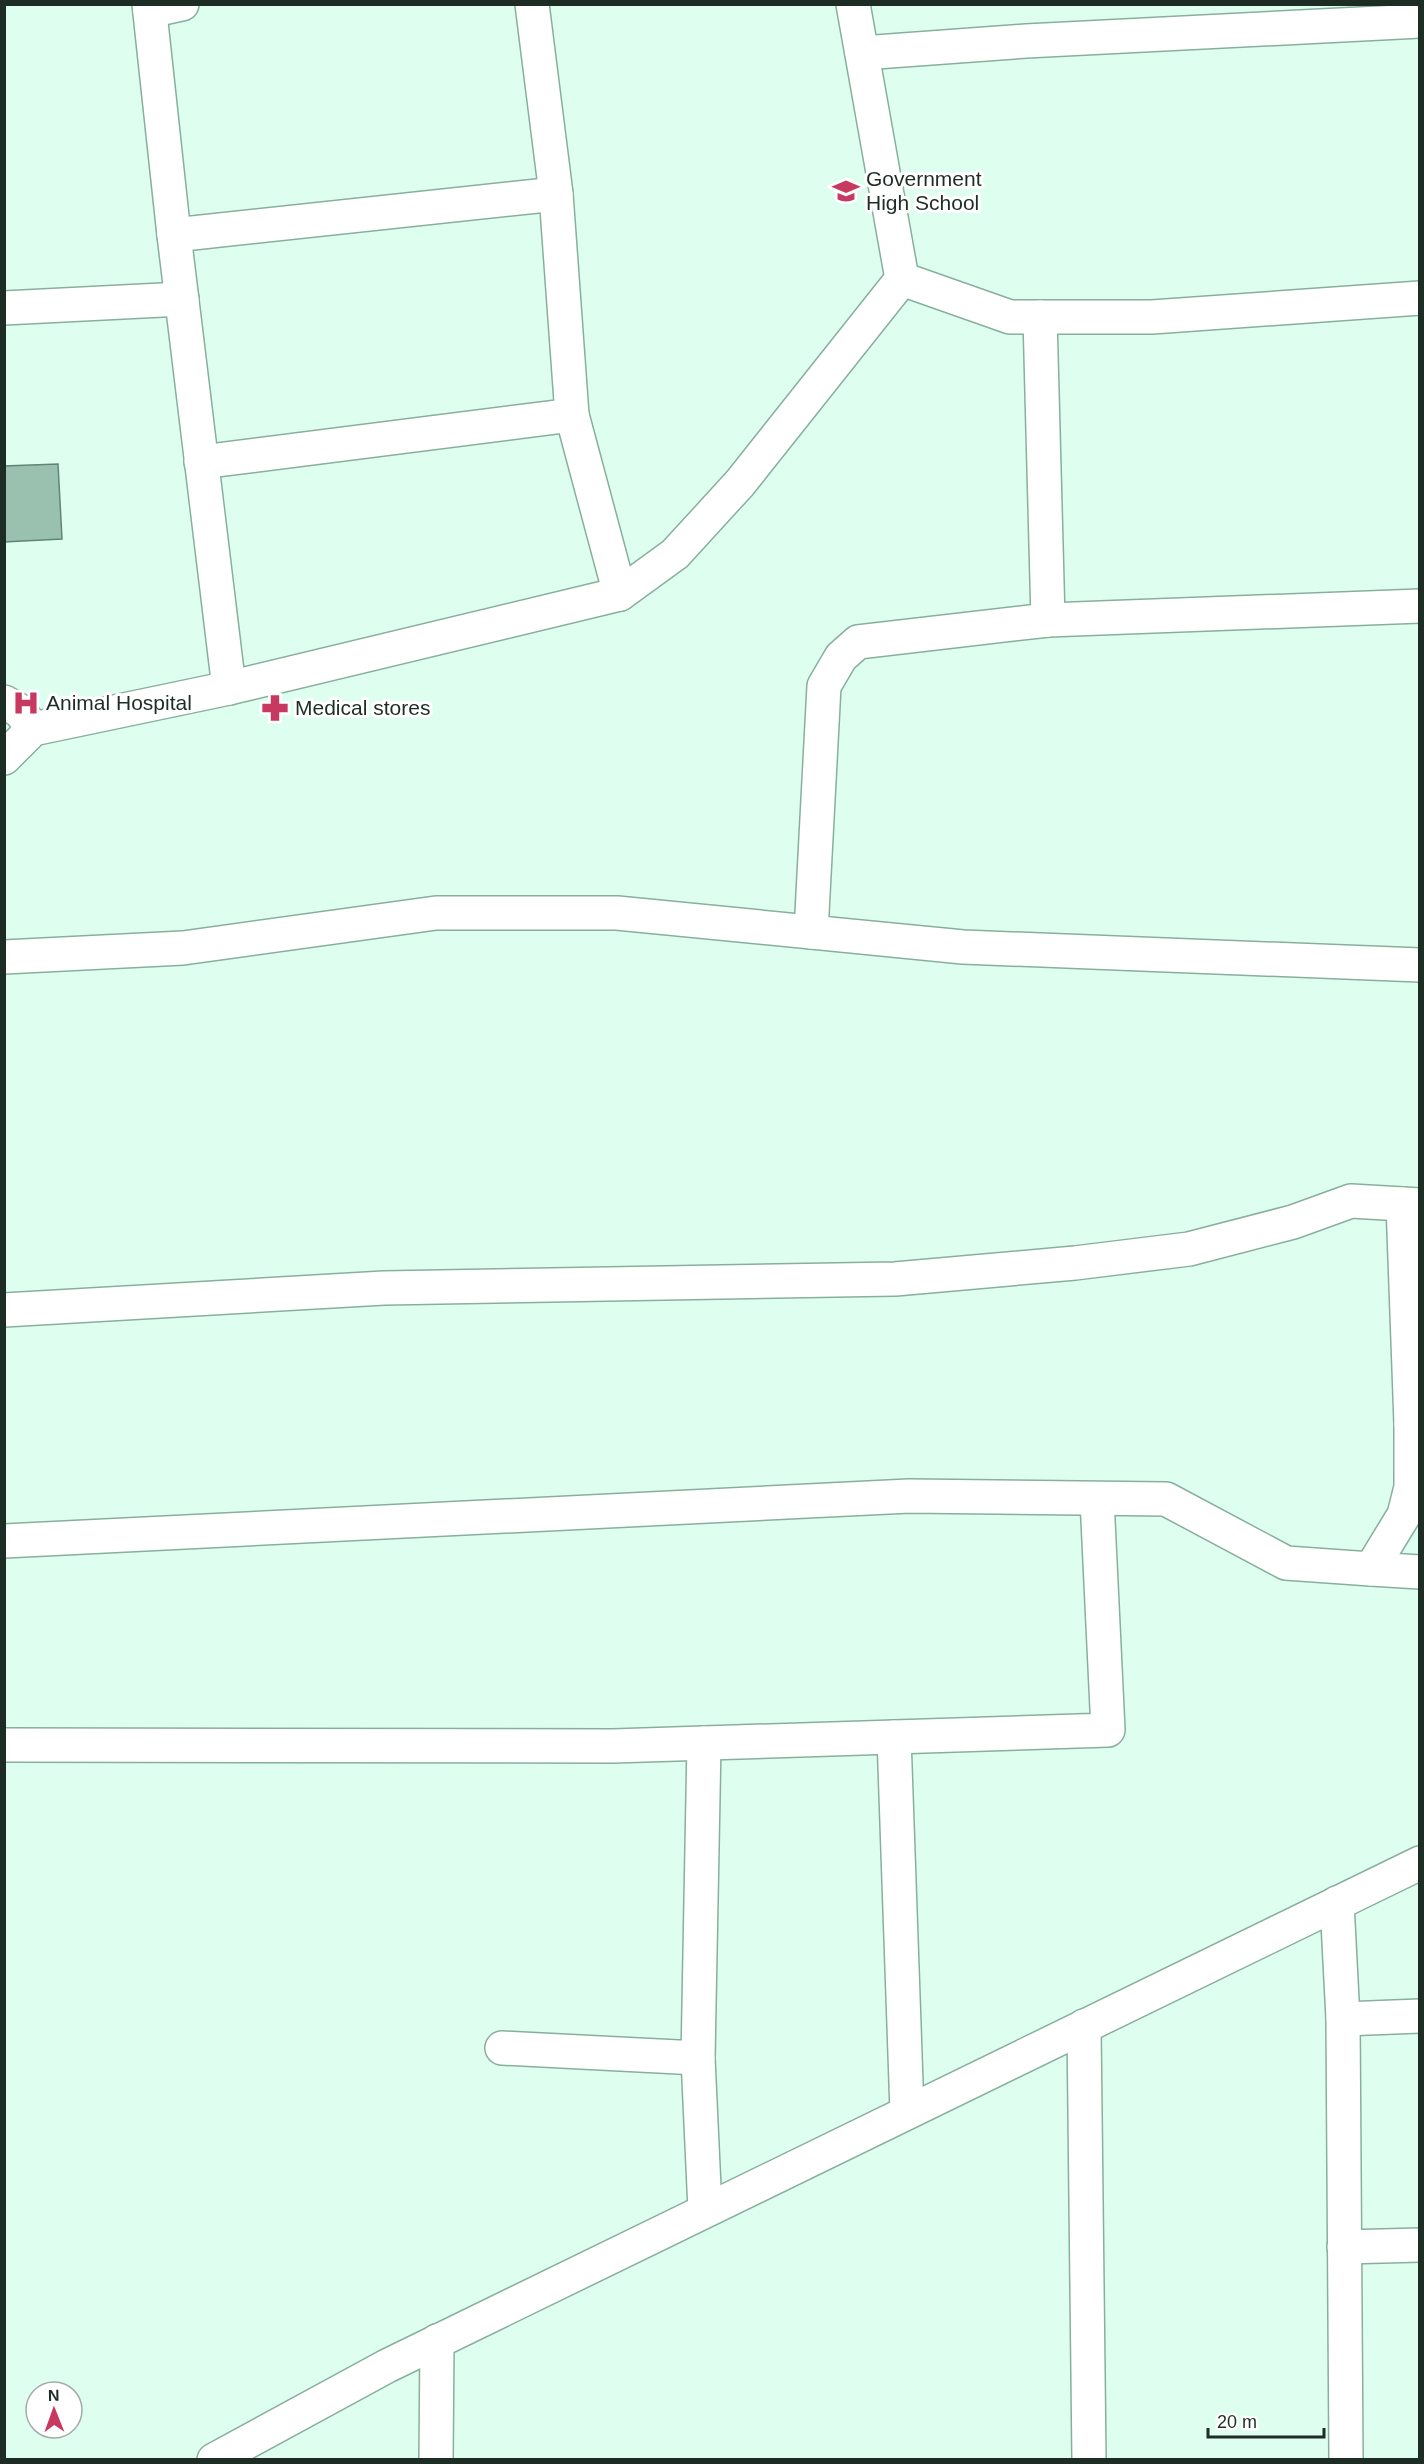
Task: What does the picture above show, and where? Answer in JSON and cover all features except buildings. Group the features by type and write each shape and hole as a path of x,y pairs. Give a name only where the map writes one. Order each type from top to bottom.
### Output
{"street":[{"path":"182,4 150,8 174,235 229,688"},
{"path":"532,4 556,194 572,415 620,594"},
{"path":"4,758 33,729 229,688 620,594 675,554 740,483 902,279 853,4"},
{"path":"862,53 1026,41 1419,21"},
{"path":"174,235 556,194"},
{"path":"902,279 1010,317 1152,317 1419,298"},
{"path":"4,308 182,300"},
{"path":"1040,317 1048,620"},
{"path":"201,462 572,415"},
{"path":"811,932 824,686 841,657 858,642 1048,620 1419,606"},
{"path":"4,702 20,711 33,729"},
{"path":"4,957 183,948 436,913 617,913 963,947 1419,965"},
{"path":"4,1310 384,1288 895,1279 1075,1263 1189,1249 1293,1221 1352,1201 1411,1204 1415,1424 1411,1487 1404,1515 1371,1569"},
{"path":"4,1541 909,1496 1166,1499 1286,1563 1419,1572"},
{"path":"4,1745 614,1746 1108,1730 1097,1499"},
{"path":"894,1737 907,2112"},
{"path":"704,1743 698,2058 705,2210"},
{"path":"214,2460 437,2341 1419,1863"},
{"path":"1337,1903 1343,2019 1346,2460"},
{"path":"1343,2019 1419,2016"},
{"path":"1084,2026 1089,2460"},
{"path":"502,2048 698,2058"},
{"path":"1344,2247 1419,2245"},
{"path":"436,2460 437,2341"}],"place":[{"name":"Government High School","path":"846,191"},
{"name":"Animal Hospital","path":"26,703"},
{"name":"Medical stores","path":"275,708"}]}
